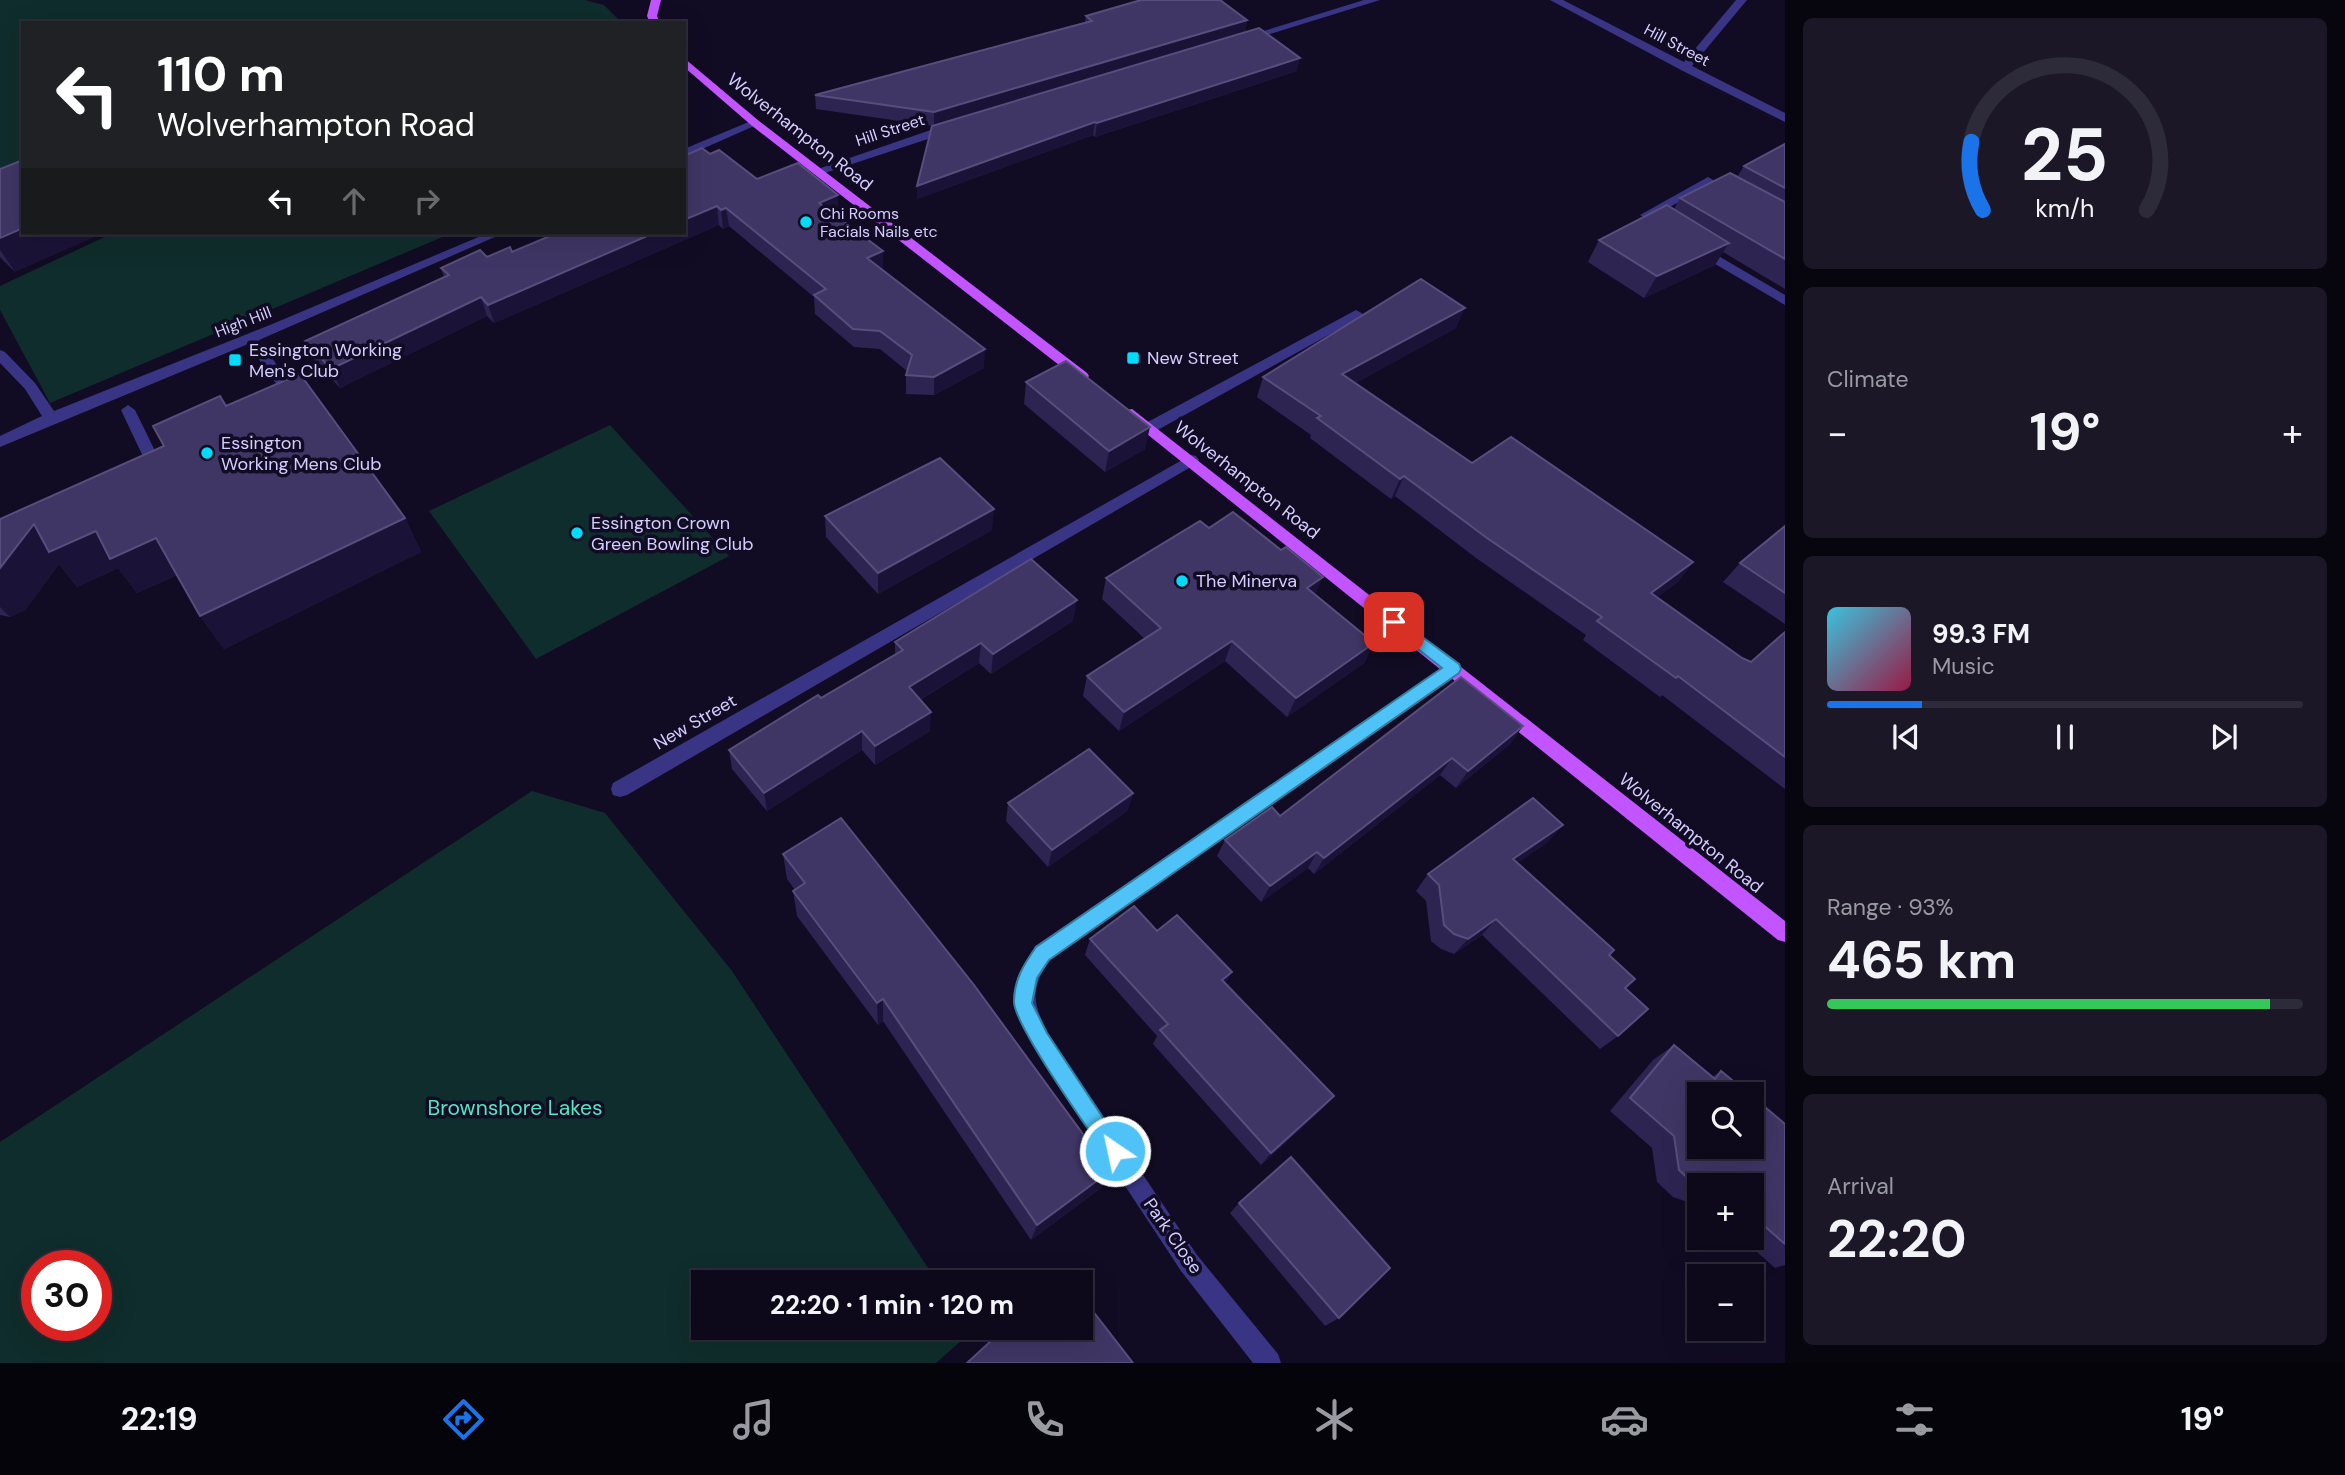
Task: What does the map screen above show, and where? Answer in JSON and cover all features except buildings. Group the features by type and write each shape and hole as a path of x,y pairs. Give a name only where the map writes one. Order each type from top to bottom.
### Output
{"main road":[{"path":"654,21 652,16 656,0"},
{"name":"Wolverhampton Road","path":"686,63 755,123 1094,385"},
{"name":"Wolverhampton Road","path":"1116,402 1785,933"}],"street":[{"path":"1230,43 1374,0"},
{"path":"1685,68 1741,0"},
{"name":"Hill Street","path":"1560,1 1785,118"},
{"name":"Hill Street","path":"818,171 875,150 967,122"},
{"path":"686,152 755,123"},
{"path":"1741,200 1708,181 1646,215 1785,301"},
{"name":"High Hill","path":"0,442 51,418 493,235"},
{"path":"1149,428 1356,314"},
{"path":"250,337 295,399 284,405"},
{"path":"0,355 30,386 51,418"},
{"path":"128,410 153,463 177,452"},
{"name":"New Street","path":"620,789 1191,460"},
{"name":"Park Close","path":"1269,1363 1189,1263 1040,1040 1023,1004 1028,975 1042,953 1453,669"}],"green space":[{"path":"0,0 585,0 604,5 620,21 21,21 21,181 0,189"},
{"path":"109,235 447,235 50,403 0,310 0,286"},
{"name":"Essington Crown Green Bowling Club","path":"610,425 729,556 536,659 429,511"},
{"name":"Brownshore Lakes","path":"532,791 605,813 732,971 929,1270 691,1270 691,1340 962,1340 936,1363 0,1363 0,1142"}],"place":[{"name":"Chi Rooms Facials Nails etc","path":"806,222"},
{"name":"New Street","path":"1133,358"},
{"name":"Essington Working Men's Club","path":"235,360"},
{"name":"Essington Working Mens Club","path":"207,453"},
{"name":"Essington Crown Green Bowling Club","path":"577,533"},
{"name":"The Minerva","path":"1182,581"}],"route":[{"path":"1115,1151 1040,1040 1023,1004 1028,975 1042,953 1453,669 1394,622"}]}
